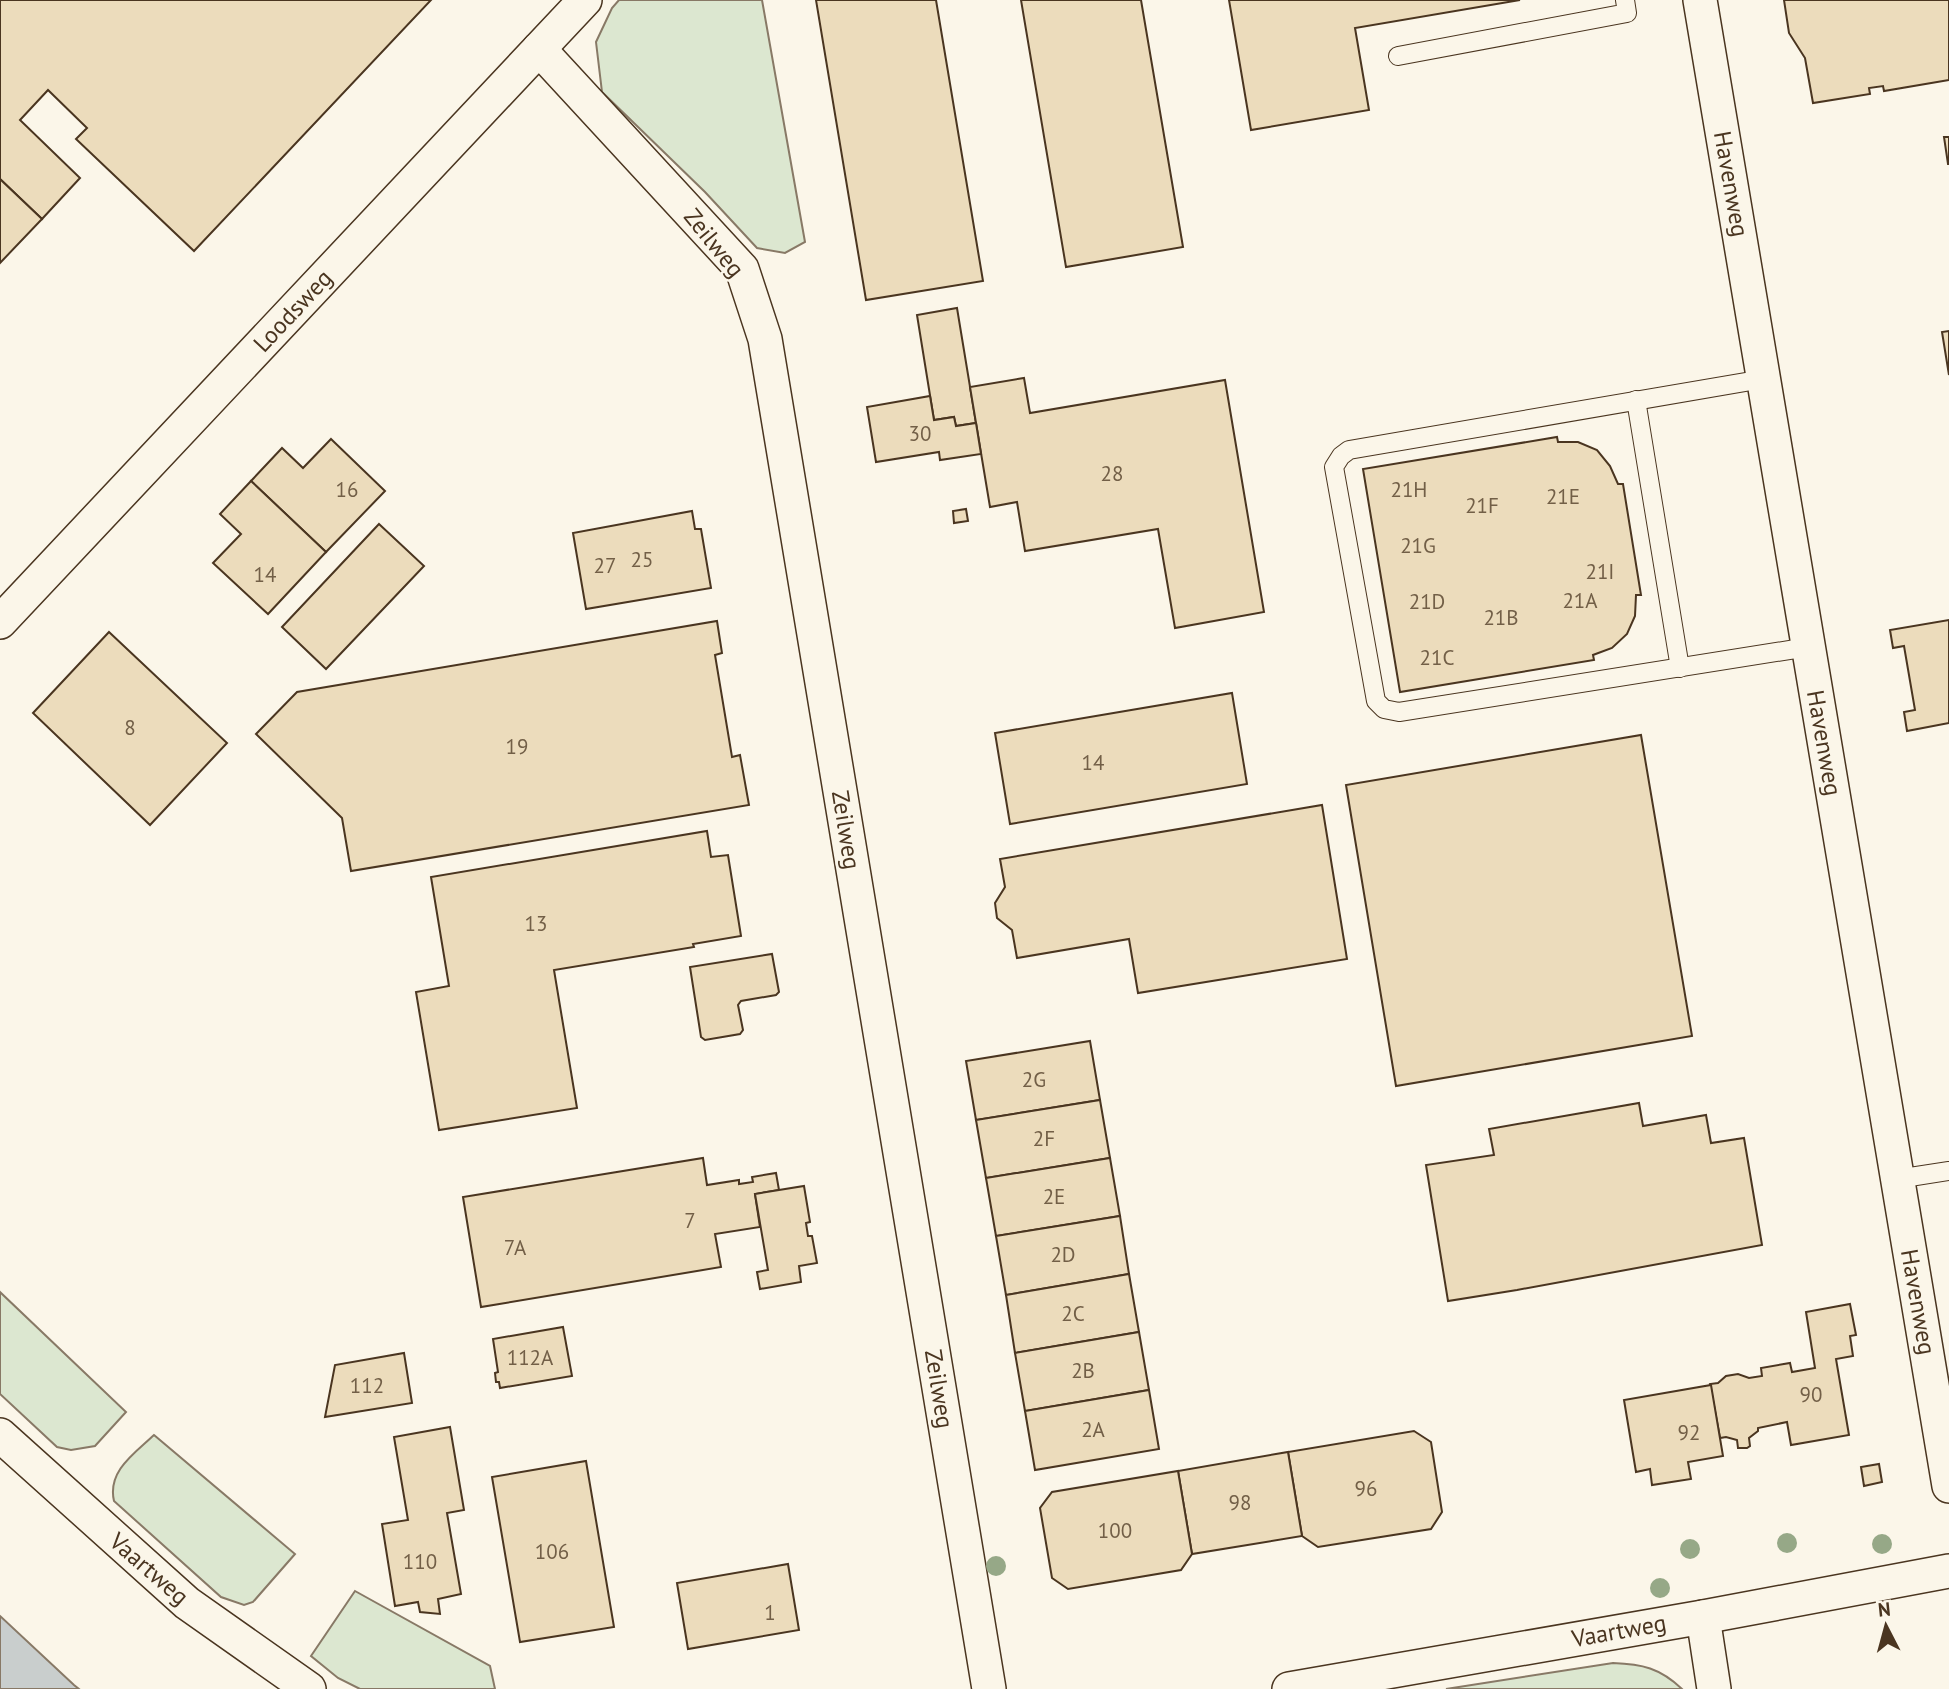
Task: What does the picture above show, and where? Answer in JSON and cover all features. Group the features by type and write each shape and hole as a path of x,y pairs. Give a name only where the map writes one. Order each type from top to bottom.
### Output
{"street":[{"name":"Loodsweg","path":"0,622 585,0"},
{"name":"Havenweg","path":"1700,0 1949,1486"},
{"name":"Zeilweg","path":"539,49 742,269 765,340 989,1689"},
{"name":"Vaartweg","path":"7,1454 187,1603 309,1689"},
{"name":"Vaartweg","path":"1289,1689 1949,1571"},
{"path":"1703,1617 1714,1689"}],"lane":[{"path":"1398,56 1627,13 1625,0"},
{"path":"1763,379 1349,450 1334,467 1376,701 1384,709 1399,712 1808,647"},
{"path":"1636,400 1680,667"},
{"path":"1898,1179 1949,1171"}],"green space":[{"path":"619,0 762,0 805,242 785,253 757,248 705,192 602,92 596,42 612,8"},
{"path":"0,1292 126,1412 95,1446 71,1450 57,1447 0,1394"},
{"path":"154,1435 295,1554 253,1602 244,1605 221,1597 114,1501 113,1490 119,1472 131,1456"},
{"path":"355,1591 490,1666 495,1689 360,1689 338,1678 311,1656"},
{"path":"1613,1663 1650,1668 1682,1689 1446,1689"}],"shaded area":[{"path":"0,1616 74,1685 79,1689 0,1689"}],"building":[{"path":"0,0 431,0 194,251 76,139 87,128 48,90 20,120 80,178 42,219 0,179"},
{"path":"816,0 936,0 983,281 866,300"},
{"path":"1021,0 1141,0 1183,247 1066,267"},
{"path":"1229,0 1520,0 1355,28 1369,110 1251,130"},
{"path":"1784,0 1949,0 1949,80 1884,91 1883,86 1869,88 1870,94 1813,103 1805,58 1789,33"},
{"path":"1944,137 1949,137 1949,164 1948,164"},
{"path":"0,179 42,219 0,263"},
{"path":"957,308 976,423 956,426 954,417 934,420 917,315"},
{"path":"1949,331 1949,375 1942,332"},
{"path":"1024,378 1030,413 1225,380 1264,612 1175,628 1158,529 1025,551 1017,502 990,507 970,387"},
{"path":"930,396 934,420 954,417 956,426 976,423 981,454 940,460 939,452 876,462 867,407"},
{"path":"1557,437 1558,442 1578,442 1597,450 1610,466 1618,484 1623,484 1641,595 1636,595 1635,616 1627,634 1612,648 1593,655 1594,660 1400,692 1363,469"},
{"path":"331,439 385,491 326,552 251,481 282,448 303,468"},
{"path":"251,481 326,552 268,614 213,563 241,534 220,514"},
{"path":"966,509 968,521 954,523 953,511"},
{"path":"692,511 695,529 701,529 711,588 586,609 573,533"},
{"path":"379,524 424,566 326,669 282,627"},
{"path":"1949,620 1949,723 1907,731 1904,712 1915,710 1904,646 1893,648 1890,630"},
{"path":"717,621 722,653 715,655 732,757 740,755 749,805 351,871 342,818 256,734 297,692"},
{"path":"109,632 227,743 150,825 33,713"},
{"path":"1232,693 1247,784 1010,824 995,733"},
{"path":"1641,735 1692,1036 1396,1086 1346,785"},
{"path":"1322,805 1347,959 1138,993 1129,939 1017,958 1012,930 997,918 995,903 1005,887 1000,859"},
{"path":"707,831 711,857 728,855 741,936 693,944 694,947 554,970 577,1108 439,1130 416,992 449,986 431,877"},
{"path":"772,954 779,992 776,995 741,1001 738,1005 743,1030 740,1034 705,1040 701,1037 690,967"},
{"path":"1090,1041 1100,1100 976,1120 966,1061"},
{"path":"1100,1100 1110,1158 986,1178 976,1120"},
{"path":"1639,1103 1643,1126 1706,1115 1711,1143 1744,1138 1762,1245 1448,1301 1426,1165 1494,1155 1489,1129"},
{"path":"703,1158 707,1185 739,1180 739,1184 753,1182 752,1177 776,1173 779,1190 755,1194 760,1227 715,1234 721,1267 481,1307 463,1197"},
{"path":"1110,1158 1120,1216 996,1236 986,1178"},
{"path":"804,1186 810,1222 806,1223 808,1236 812,1236 817,1263 799,1266 801,1282 760,1289 757,1272 768,1270 755,1194"},
{"path":"1120,1216 1129,1274 1006,1295 996,1236"},
{"path":"1129,1274 1139,1332 1015,1353 1006,1295"},
{"path":"1850,1304 1856,1335 1850,1336 1853,1356 1836,1359 1849,1435 1791,1445 1787,1422 1758,1428 1749,1438 1750,1446 1747,1448 1738,1448 1737,1440 1720,1438 1710,1384 1718,1383 1726,1376 1738,1374 1749,1378 1762,1376 1761,1368 1790,1363 1792,1372 1815,1368 1806,1312"},
{"path":"563,1327 572,1376 500,1388 499,1382 496,1382 495,1373 498,1372 493,1339"},
{"path":"1139,1332 1149,1390 1025,1411 1015,1353"},
{"path":"404,1353 412,1403 325,1417 335,1365"},
{"path":"1711,1385 1723,1456 1688,1462 1691,1479 1652,1485 1650,1469 1636,1472 1624,1400"},
{"path":"1149,1390 1159,1449 1035,1470 1025,1411"},
{"path":"450,1427 464,1510 447,1513 461,1594 438,1599 440,1614 420,1612 418,1602 395,1606 382,1524 408,1520 394,1437"},
{"path":"1414,1431 1431,1442 1442,1512 1431,1529 1318,1547 1302,1536 1288,1452"},
{"path":"1288,1452 1302,1536 1192,1554 1178,1471"},
{"path":"586,1461 614,1627 520,1642 492,1477"},
{"path":"1879,1464 1882,1482 1864,1486 1861,1467"},
{"path":"1178,1471 1192,1554 1181,1570 1068,1589 1052,1578 1040,1508 1052,1492"},
{"path":"788,1564 799,1630 688,1649 677,1583"}]}
